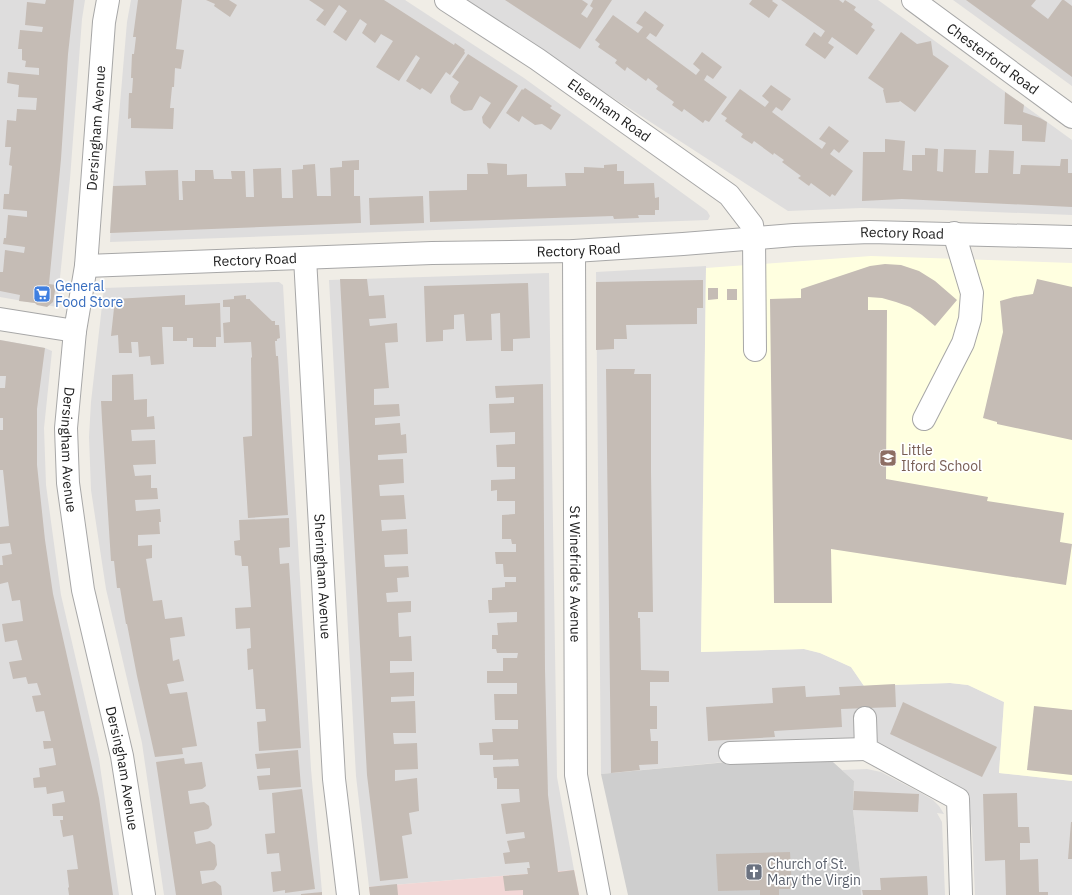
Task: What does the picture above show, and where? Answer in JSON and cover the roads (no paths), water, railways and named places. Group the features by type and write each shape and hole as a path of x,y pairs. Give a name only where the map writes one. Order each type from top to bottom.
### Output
{"street":[{"name":"Dersingham Avenue","path":"108,0 104,22 86,266 75,331 66,428 68,483 83,590 122,756 144,895"},
{"name":"Elsenham Road","path":"446,0 537,59 729,194 752,224 754,238 755,350"},
{"name":"Chesterford Road","path":"913,0 1072,117"},
{"name":"Rectory Road","path":"86,266 432,253 574,251 794,234 870,232 1072,237"},
{"path":"924,419 963,343 970,319 972,293 954,233"},
{"name":"St Winefride's Avenue","path":"574,251 576,775 599,895"},
{"name":"Sheringham Avenue","path":"304,258 334,779 348,895"},
{"path":"0,319 75,331"},
{"path":"865,718 866,749"},
{"path":"730,753 866,749 958,799 961,895"}],"place":[{"name":"General Food Store","path":"42,294"},
{"name":"Little Ilford School","path":"888,458"},
{"name":"Church of St. Mary the Virgin","path":"754,872"}]}
